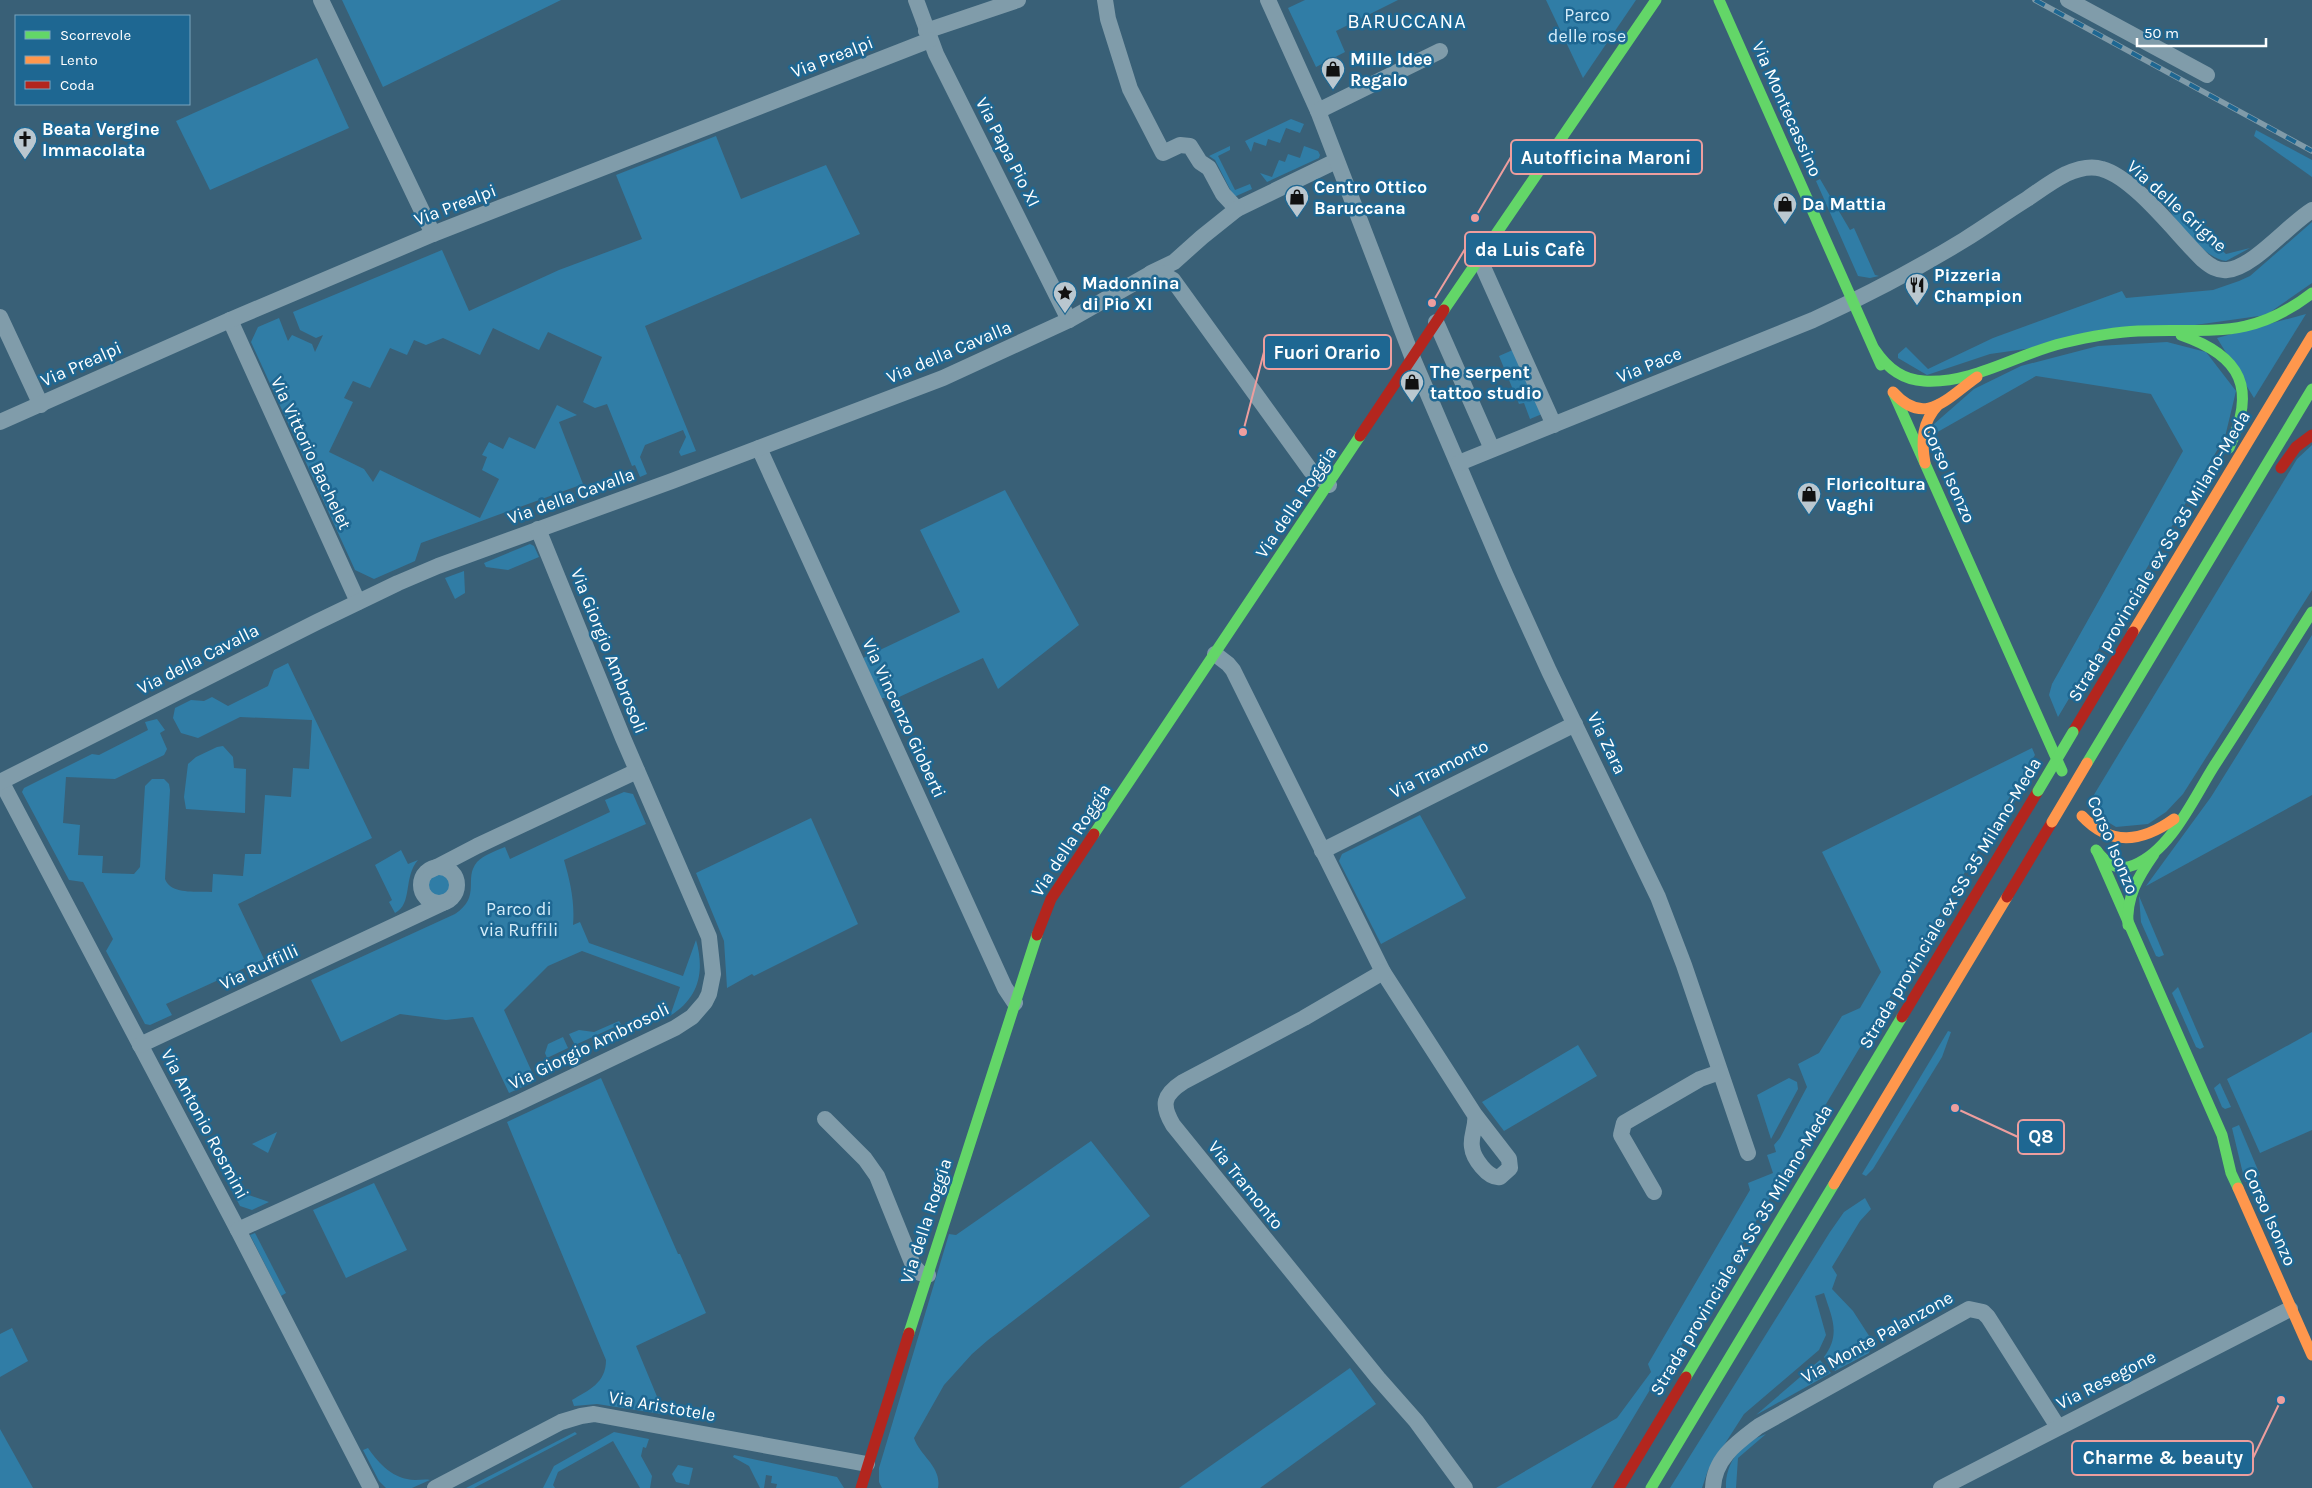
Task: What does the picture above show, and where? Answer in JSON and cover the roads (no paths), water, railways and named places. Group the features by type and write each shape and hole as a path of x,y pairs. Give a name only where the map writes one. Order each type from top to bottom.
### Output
{"main road":[{"path":"1647,11 1656,0"},
{"path":"1647,11 1660,0"},
{"name":"Via Montecassino","path":"1712,0 1727,18"},
{"name":"Via Montecassino","path":"1719,0 1875,350"},
{"name":"Via della Roggia","path":"861,1488 867,1464 1015,1002 1051,899 1436,322 1647,11"},
{"path":"1911,431 1908,415 1909,408 1919,393 1950,379 1998,365 2021,355 2068,342 2116,333 2232,330 2252,326 2276,318 2312,293"},
{"path":"2157,331 2183,336 2214,349 2233,366 2239,376 2245,403 2242,421 2221,460"},
{"name":"Strada provinciale ex SS 35 Milano-Meda","path":"1619,1488 2312,336"},
{"path":"1875,350 1888,367 1899,375 1924,381 1950,379"},
{"name":"Corso Isonzo","path":"1875,350 2096,850 2108,871 2128,925 2222,1135 2230,1173 2312,1355"},
{"path":"1926,463 1922,451 1923,431 1929,415 1938,405 1998,365"},
{"path":"1651,1488 2312,389"},
{"path":"1893,392 1909,408 1919,411 1938,405"},
{"path":"2277,475 2296,447 2312,435"},
{"path":"2193,534 2209,483"},
{"path":"2218,546 2249,518"},
{"path":"2128,925 2127,904 2130,893 2142,870 2194,798 2312,612"},
{"path":"2108,871 2116,850 2136,838 2155,832 2167,825 2194,798"},
{"path":"2082,816 2094,829 2105,834 2116,838 2136,838"},
{"path":"2108,871 2130,867 2149,856 2159,847"}],"street":[{"path":"321,0 433,234"},
{"name":"Via Papa Pio XI","path":"916,0 928,35 1069,320"},
{"name":"Via Prealpi","path":"0,422 230,320 433,234 1018,0"},
{"path":"1105,0 1108,19 1130,89 1163,153 1180,145 1187,144 1194,150 1198,159 1208,168 1223,194 1238,210"},
{"name":"Via Zara","path":"1268,0 1318,111 1413,359 1459,462 1524,617 1658,897 1684,965 1748,1152"},
{"path":"2068,0 2207,75"},
{"path":"1318,111 1440,51"},
{"name":"Via della Cavalla","path":"0,782 358,602 438,566 943,378 1069,320 1165,273 1222,221 1238,210 1336,161"},
{"name":"Via delle Grigne","path":"1853,302 1905,275 1964,240 2056,179 2084,168 2102,169 2120,178 2139,193 2203,260 2215,269 2232,269 2250,260 2312,210"},
{"path":"1479,258 1554,425"},
{"path":"1165,273 1311,471 1329,484"},
{"name":"Via Pace","path":"1459,462 1813,320 1853,302"},
{"path":"0,317 41,404"},
{"name":"Via Vittorio Bachelet","path":"230,320 358,602"},
{"path":"1436,322 1492,449"},
{"name":"Via Vincenzo Gioberti","path":"759,448 1005,988 1015,1002"},
{"name":"Via Giorgio Ambrosoli","path":"238,1230 685,1023 700,1010 705,1002 712,984 713,964 709,937 637,771 538,529"},
{"path":"1214,654 1233,670 1382,972 1475,1115"},
{"name":"Via Tramonto","path":"1322,851 1575,724"},
{"name":"Via Ruffilli","path":"395,926 412,910 426,876 477,846 637,771"},
{"name":"Via Antonio Rosmini","path":"0,782 238,1230 371,1488"},
{"name":"Via Ruffilli","path":"140,1045 445,902 454,895 463,865 477,846"},
{"path":"445,902 434,902 426,897 422,887 426,876 442,868 452,873 456,878 456,890"},
{"name":"Via Tramonto","path":"1382,972 1304,1018 1183,1082 1169,1092 1166,1099 1166,1108 1173,1126 1378,1378 1416,1421 1465,1488"},
{"path":"1654,1192 1621,1135 1624,1123 1700,1079 1720,1072"},
{"path":"825,1119 872,1168 913,1265 920,1272 928,1275"},
{"name":"Via Monte Palanzone","path":"1713,1488 1716,1471 1721,1460 1731,1449 1777,1414 1963,1312 1976,1309 1988,1317 2058,1427"},
{"name":"Via Resegone","path":"1941,1488 2290,1309"},
{"name":"Via Aristotele","path":"435,1488 561,1422 594,1414 867,1464"}],"railway":[{"path":"2035,0 2312,151"}],"place":[{"name":"Mille Idee Regalo","path":"1333,90"},
{"name":"Beata Vergine Immacolata","path":"25,160"},
{"name":"Centro Ottico Baruccana","path":"1297,218"},
{"name":"Autofficina Maroni","path":"1475,218"},
{"name":"Da Mattia","path":"1785,225"},
{"name":"da Luis Cafè","path":"1432,303"},
{"name":"Pizzeria Champion","path":"1917,306"},
{"name":"Madonnina di Pio XI","path":"1065,314"},
{"name":"The serpent tattoo studio","path":"1412,403"},
{"name":"Fuori Orario","path":"1243,432"},
{"name":"Floricoltura Vaghi","path":"1809,515"},
{"name":"Q8","path":"1955,1108"},
{"name":"Charme & beauty","path":"2281,1400"}],"district":[{"name":"BARUCCANA","path":"1407,21"}],"park label":[{"name":"Parco delle rose","path":"1587,25"},
{"name":"Parco di via Ruffili","path":"519,920"}]}
